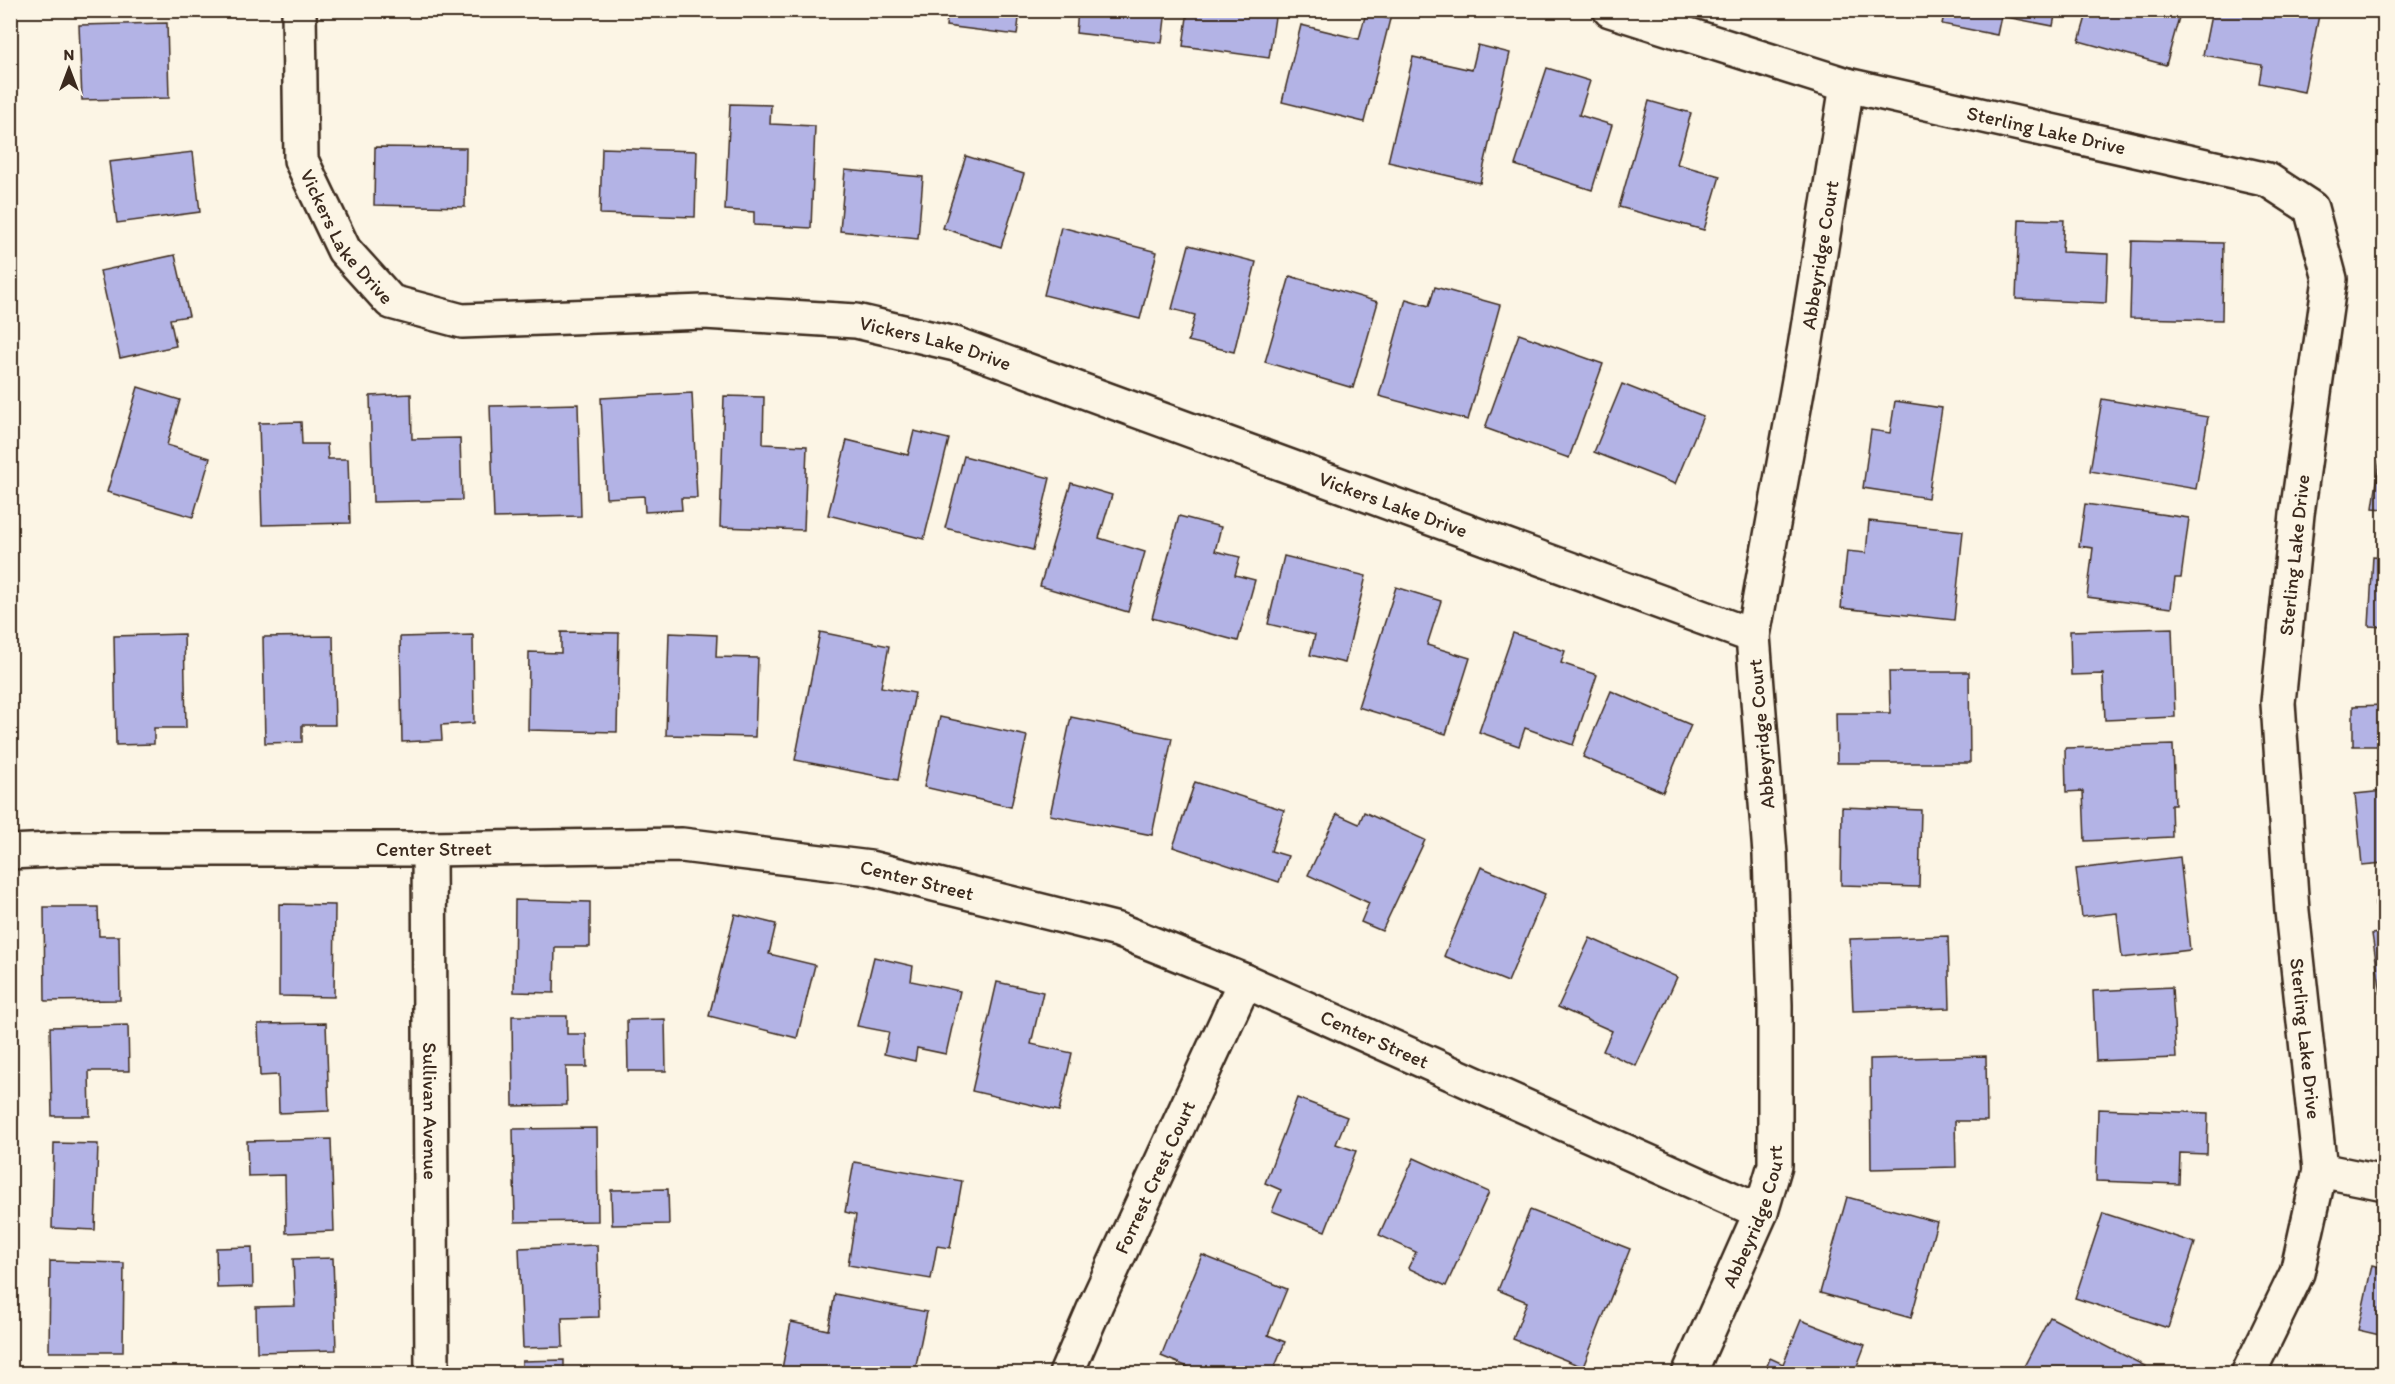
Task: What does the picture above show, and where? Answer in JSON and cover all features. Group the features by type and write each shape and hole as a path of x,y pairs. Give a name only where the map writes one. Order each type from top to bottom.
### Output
{"street":[{"name":"Vickers Lake Drive","path":"299,10 301,160 344,250 391,302 462,321 704,312 856,321 955,344 1753,636"},
{"name":"Sterling Lake Drive","path":"1610,10 1847,85 2268,180 2311,208 2330,279 2297,514 2278,703 2292,910 2320,1170 2297,1273 2248,1374"},
{"name":"Abbeyridge Court","path":"1689,1374 1761,1212 1775,1165 1775,1005 1770,854 1753,636 1805,347 1847,85"},
{"name":"Center Street","path":"10,852 72,849 429,849 682,845 870,868 1118,930 1245,981 1761,1212"},
{"name":"Sullivan Avenue","path":"429,849 432,1374"},
{"name":"Forrest Crest Court","path":"1066,1374 1245,981"},
{"path":"2320,1170 2385,1183"}],"building":[{"path":"948,10 1020,10 1017,35 946,26"},
{"path":"1078,10 1166,10 1162,43 1076,33"},
{"path":"1188,10 1276,10 1269,58 1183,46"},
{"path":"1945,10 2056,10 2053,26 2001,16 1997,35 1942,24"},
{"path":"2088,10 2181,10 2166,65 2079,41"},
{"path":"2212,10 2320,10 2304,92 2259,83 2262,65 2203,55"},
{"path":"1366,13 1390,19 1364,122 1282,102 1301,25 1359,39"},
{"path":"167,23 169,98 82,100 79,25"},
{"path":"1478,45 1510,53 1480,183 1388,162 1413,57 1472,70"},
{"path":"1547,68 1590,81 1579,115 1612,125 1592,190 1515,165"},
{"path":"1649,101 1691,113 1677,164 1720,176 1704,230 1619,207"},
{"path":"730,104 771,105 770,124 815,126 811,228 754,225 754,212 725,210"},
{"path":"375,147 466,148 465,207 374,205"},
{"path":"602,148 697,151 695,217 600,214"},
{"path":"193,152 200,212 117,223 109,162"},
{"path":"966,156 1024,174 1001,247 943,228"},
{"path":"845,170 923,177 918,239 840,231"},
{"path":"2019,219 2064,220 2062,252 2108,254 2106,303 2016,299"},
{"path":"1061,227 1157,252 1140,319 1044,295"},
{"path":"2132,241 2223,243 2222,320 2130,318"},
{"path":"1189,245 1256,262 1234,352 1188,341 1195,315 1172,309"},
{"path":"175,255 189,316 170,319 176,346 120,358 100,271"},
{"path":"1290,276 1378,302 1353,388 1265,362"},
{"path":"1435,287 1500,305 1468,420 1379,396 1406,299 1429,306"},
{"path":"1519,334 1603,364 1569,458 1485,428"},
{"path":"1622,384 1703,416 1675,484 1594,452"},
{"path":"138,387 180,400 167,445 210,458 193,517 107,492"},
{"path":"692,393 697,498 681,498 682,510 645,512 644,496 606,498 601,398"},
{"path":"411,394 412,439 460,438 462,500 373,502 370,396"},
{"path":"724,396 764,397 763,444 807,446 804,530 720,527"},
{"path":"2102,399 2208,417 2196,489 2090,471"},
{"path":"1895,401 1942,408 1928,498 1863,488 1871,430 1890,433"},
{"path":"578,404 581,516 494,518 490,406"},
{"path":"301,422 302,444 327,444 328,459 348,459 350,523 262,525 259,423"},
{"path":"914,431 949,439 924,539 828,515 847,440 908,455"},
{"path":"2384,451 2384,509 2373,508 2380,461 2383,461"},
{"path":"964,456 1050,478 1033,550 945,528"},
{"path":"1071,483 1112,495 1099,538 1145,552 1128,612 1040,586"},
{"path":"2085,504 2189,518 2181,578 2175,578 2171,608 2087,597 2093,548 2079,546"},
{"path":"1179,516 1221,527 1215,551 1240,557 1235,575 1255,580 1238,641 1152,618"},
{"path":"1869,521 1963,531 1954,620 1841,608 1847,551 1866,553"},
{"path":"1284,556 1366,576 1345,663 1310,655 1315,635 1268,624"},
{"path":"2373,556 2384,557 2384,627 2369,626"},
{"path":"1396,587 1441,601 1427,645 1470,658 1446,734 1358,707"},
{"path":"2172,628 2175,717 2105,720 2103,674 2071,675 2070,631"},
{"path":"561,632 619,633 617,732 528,730 529,652 561,653"},
{"path":"820,632 889,646 881,687 915,693 898,780 795,760"},
{"path":"669,633 717,635 716,657 758,658 755,737 666,735"},
{"path":"1513,633 1565,651 1561,663 1597,675 1573,745 1525,728 1519,746 1479,732"},
{"path":"184,634 186,728 154,728 154,744 116,745 114,636"},
{"path":"473,635 474,723 441,725 442,740 402,742 400,637"},
{"path":"333,636 335,725 302,725 302,742 265,743 263,637"},
{"path":"1889,672 1969,672 1970,763 1837,763 1836,713 1890,713"},
{"path":"1611,691 1691,725 1663,792 1583,757"},
{"path":"2384,705 2384,746 2353,746 2353,706"},
{"path":"940,717 1027,736 1011,807 924,787"},
{"path":"1071,717 1172,738 1152,835 1050,815"},
{"path":"2173,745 2175,805 2171,805 2172,837 2085,841 2083,791 2066,792 2065,748"},
{"path":"1195,782 1284,810 1271,851 1288,856 1279,882 1173,847"},
{"path":"2384,791 2384,863 2362,865 2355,794"},
{"path":"1842,807 1921,810 1919,887 1841,885"},
{"path":"1364,812 1425,840 1382,931 1361,922 1369,903 1308,875 1337,814 1359,824"},
{"path":"2180,857 2190,950 2122,958 2117,913 2082,917 2076,869"},
{"path":"1481,867 1545,894 1508,982 1444,956"},
{"path":"515,900 590,902 590,947 555,947 554,993 514,992"},
{"path":"2384,901 2384,993 2381,994 2372,934 2379,933 2375,902"},
{"path":"279,904 335,905 334,997 279,996"},
{"path":"44,907 98,907 99,936 119,936 120,1000 45,1001"},
{"path":"735,914 776,924 769,954 815,965 797,1038 709,1016"},
{"path":"1948,936 1950,1008 1853,1011 1850,939"},
{"path":"1590,938 1677,977 1636,1066 1603,1051 1612,1031 1558,1007"},
{"path":"874,957 913,966 911,981 960,991 946,1054 917,1048 915,1061 884,1054 889,1032 857,1026"},
{"path":"997,982 1043,992 1031,1044 1072,1053 1059,1111 972,1091"},
{"path":"2172,987 2176,1058 2096,1061 2093,991"},
{"path":"512,1016 567,1016 567,1034 586,1034 587,1067 566,1067 567,1105 513,1106"},
{"path":"665,1019 666,1071 628,1071 627,1020"},
{"path":"326,1023 329,1111 279,1113 278,1075 260,1076 258,1024"},
{"path":"128,1025 129,1071 89,1071 90,1116 52,1116 50,1027"},
{"path":"2380,1047 2384,1047 2384,1085 2379,1085"},
{"path":"1986,1056 1987,1121 1955,1121 1956,1167 1871,1169 1870,1059"},
{"path":"1297,1098 1347,1117 1336,1144 1356,1151 1325,1231 1272,1211 1281,1190 1265,1183"},
{"path":"2098,1109 2208,1113 2207,1154 2180,1153 2179,1184 2096,1181"},
{"path":"597,1128 598,1221 515,1222 513,1129"},
{"path":"331,1139 334,1231 286,1233 285,1175 248,1176 247,1141"},
{"path":"54,1143 98,1144 95,1230 52,1228"},
{"path":"1414,1158 1489,1192 1446,1286 1408,1268 1416,1252 1379,1235"},
{"path":"854,1162 962,1181 950,1248 937,1246 931,1279 848,1265 856,1215 845,1212"},
{"path":"668,1189 669,1224 612,1225 611,1190"},
{"path":"1847,1197 1937,1222 1911,1318 1820,1293"},
{"path":"1530,1210 1630,1249 1583,1367 1513,1339 1527,1302 1498,1290"},
{"path":"2103,1213 2195,1243 2168,1328 2075,1298"},
{"path":"597,1245 599,1317 562,1318 563,1347 523,1348 519,1248"},
{"path":"252,1247 253,1287 217,1288 216,1248"},
{"path":"1202,1255 1287,1289 1268,1335 1285,1342 1272,1374 1205,1374 1161,1356"},
{"path":"333,1258 336,1350 257,1352 256,1307 295,1306 293,1259"},
{"path":"50,1261 124,1263 123,1352 49,1352"},
{"path":"2372,1265 2384,1268 2384,1336 2358,1330"},
{"path":"835,1294 927,1312 915,1370 911,1369 910,1374 781,1374 791,1322 828,1330"},
{"path":"2050,1317 2145,1366 2141,1374 2020,1374"},
{"path":"1801,1320 1865,1345 1854,1374 1764,1374 1770,1358 1783,1364"},
{"path":"564,1360 564,1374 522,1374 522,1361"}]}
